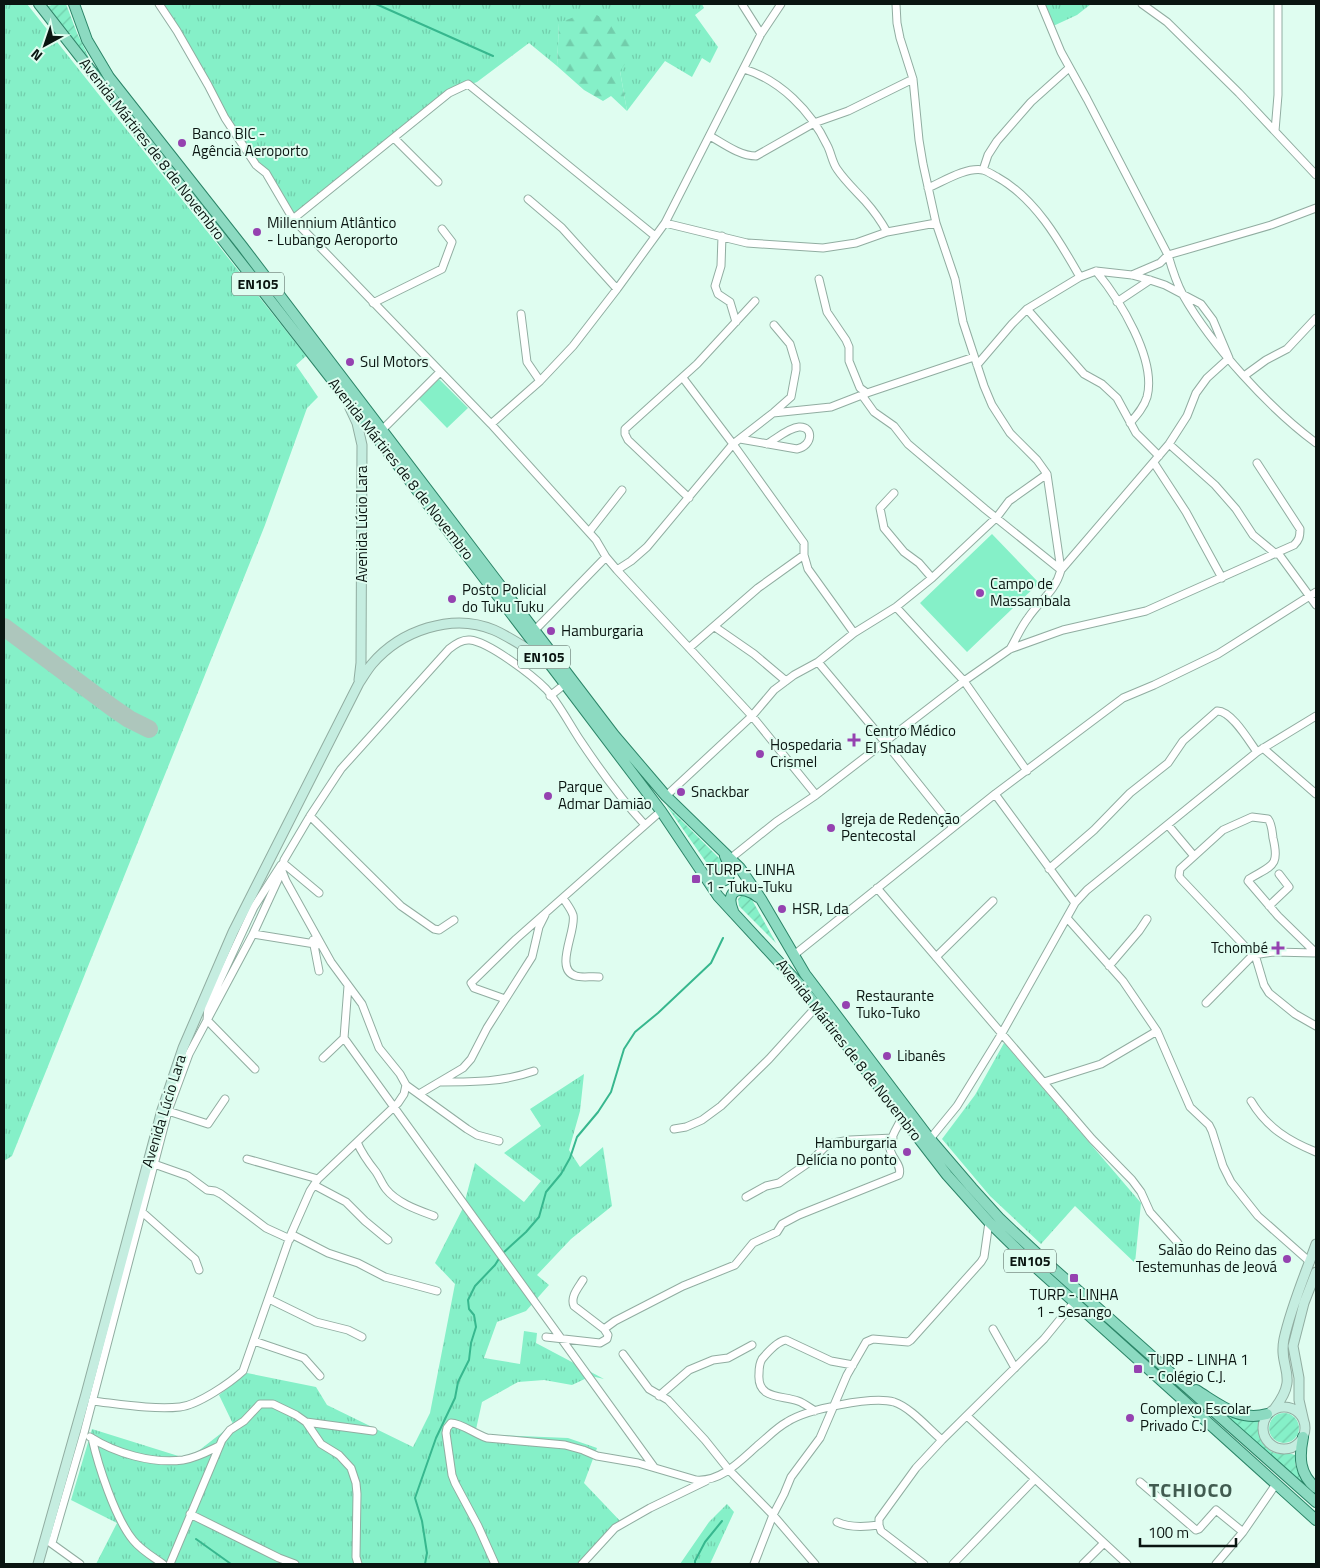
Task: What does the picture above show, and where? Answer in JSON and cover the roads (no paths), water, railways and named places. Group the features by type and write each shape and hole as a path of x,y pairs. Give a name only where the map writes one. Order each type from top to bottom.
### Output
{"main road":[{"name":"Avenida Mártires de 8 de Novembro","path":"39,4 328,374 565,684 661,811 718,896 784,966 817,1006 947,1175 1024,1256 1316,1520"},
{"name":"Avenida Mártires de 8 de Novembro","path":"74,4 87,40 109,77 242,246 614,735 666,796 731,858 747,877 794,955 829,1006 930,1139 972,1188 1016,1234 1173,1377 1316,1502"},
{"name":"Avenida Lúcio Lara","path":"328,374 353,412 362,445 361,663 359,683"},
{"name":"Avenida Lúcio Lara","path":"38,1564 48,1541 162,1110 183,1048 233,932 359,683 371,665 403,638 428,628 457,623 475,624 493,630 549,663"},
{"path":"702,873 715,882 728,878 730,865 722,850"},
{"path":"734,914 730,904 730,897 736,891 745,889 761,899"},
{"path":"1303,1437 1295,1446 1288,1449 1280,1449 1272,1446 1266,1440 1262,1429 1263,1421 1284,1394 1288,1378 1284,1342 1316,1244"},
{"path":"1316,1272 1304,1303 1293,1346 1299,1378 1299,1400 1305,1427 1300,1462 1306,1478 1316,1488"},
{"path":"1173,1377 1237,1414 1250,1417 1284,1406 1293,1408 1300,1414 1304,1422"}],"street":[{"path":"158,4 182,39 226,118 256,165 266,173 293,219 491,424 589,532 617,570 752,716 816,795"},
{"path":"742,4 761,34"},
{"path":"491,424 540,381 574,344 617,289 665,222 761,34 780,4"},
{"path":"896,4 900,38 913,79 918,140 928,188 936,223 952,267 963,322 974,357 992,405 1002,423 1037,460 1047,474 1061,570 1059,579 1051,592 1027,619 1010,649"},
{"path":"1041,4 1069,68 1087,98 1168,255 1174,276 1183,295 1208,333 1244,376 1284,417 1316,443"},
{"path":"1142,4 1167,22 1239,93 1316,175"},
{"path":"1275,131 1278,87 1278,4"},
{"path":"744,68 771,80 806,112 827,144 836,168 866,202 888,232"},
{"path":"984,170 988,155 997,141 1031,102 1069,68"},
{"path":"710,136 749,156 756,156 814,122 848,111 913,79"},
{"path":"293,219 449,93 468,84 655,236"},
{"path":"394,138 438,182"},
{"path":"928,188 969,171 984,170 1008,184 1028,203 1058,238 1080,277"},
{"path":"528,199 562,228 617,289"},
{"path":"1132,275 1160,263 1168,255 1271,225 1316,208"},
{"path":"665,222 747,243 823,248 856,243 888,232 936,223"},
{"path":"374,304 442,269 452,242 442,229"},
{"path":"722,236 721,266 714,286 718,294 730,302 736,322"},
{"path":"1096,271 1108,286 1144,354 1149,375 1147,397 1143,406 1130,423"},
{"path":"977,365 1027,309 1080,277 1096,271 1132,275 1150,280 1201,304 1213,320 1229,358"},
{"path":"1106,272 1108,286"},
{"path":"819,279 827,312 846,340 849,347 850,361 860,388 866,393"},
{"path":"1117,302 1150,280"},
{"path":"689,498 624,434 629,424 683,378 755,301"},
{"path":"1027,309 1084,374 1102,384 1117,398 1136,433 1159,456"},
{"path":"521,314 527,362 540,381"},
{"path":"1244,376 1276,354 1288,349 1316,318"},
{"path":"617,570 647,547 736,441 774,413 791,397 796,364 790,344 774,325"},
{"path":"774,413 831,407 866,393 974,357"},
{"path":"1061,570 1154,463 1187,416 1196,393 1207,378 1229,358"},
{"path":"382,430 440,372"},
{"path":"683,378 736,441 804,543 804,555 808,569 854,633"},
{"path":"866,393 864,398 874,412 894,426 908,444 977,503 997,517 1061,570"},
{"path":"736,441 797,449 803,448 807,444 810,439 809,433 804,428 799,427 767,444"},
{"path":"1169,444 1215,485 1236,509 1253,535 1277,554 1316,605"},
{"path":"1154,463 1186,512 1222,578"},
{"path":"731,858 964,681 1010,649 1063,630 1146,611 1294,545 1299,540 1300,529 1257,463"},
{"path":"666,796 752,716 774,690 818,662 854,633 896,607 932,578 997,517 1009,501 1047,474"},
{"path":"589,532 622,490"},
{"path":"894,493 880,508 884,528 904,552 932,578"},
{"path":"689,648 758,588 804,555"},
{"path":"536,630 606,557"},
{"path":"794,955 995,794 1122,698 1148,688 1218,654 1316,592"},
{"path":"896,607 964,681 1027,771"},
{"path":"714,627 754,654 786,681"},
{"path":"80,1564 48,1541 84,1433 168,1111 189,1054 253,934 283,865 310,816 341,769 450,649 456,643 470,640 478,642 496,652 526,672 547,690 626,804 645,825"},
{"path":"818,662 953,827"},
{"path":"550,696 565,684"},
{"path":"1049,869 1094,830 1130,793 1168,763 1183,741 1217,711 1223,711 1229,715 1260,750 1316,794"},
{"path":"930,1139 958,1106 1002,1033 1075,903 1087,890 1260,750 1316,716"},
{"path":"995,794 1075,903"},
{"path":"505,1000 474,988 471,983 546,912 661,811"},
{"path":"310,816 405,909 434,929 439,930 454,920"},
{"path":"1316,953 1269,906 1248,881 1276,860 1277,855 1268,819 1254,816 1223,830 1180,869 1180,879 1256,958 1264,985 1269,993 1295,1014 1316,1026"},
{"path":"1168,825 1194,856"},
{"path":"283,865 319,893"},
{"path":"283,865 286,881 313,931 331,962 362,1004 379,1048 400,1074 406,1085 467,1129 477,1135 499,1141"},
{"path":"255,1069 207,1020 208,1006 254,907 268,883 283,865"},
{"path":"1269,906 1289,887 1279,874"},
{"path":"877,888 1092,1139 1132,1180 1141,1192 1150,1212 1178,1242"},
{"path":"563,898 571,910 573,921 566,965 570,972 576,976 599,976"},
{"path":"936,956 993,901"},
{"path":"419,1094 463,1068 471,1059 487,1028 532,957 539,927 546,912"},
{"path":"1067,918 1123,981 1158,1031 1190,1107 1209,1125 1212,1131 1223,1166 1231,1182 1254,1211 1310,1262"},
{"path":"1110,966 1139,931 1146,919"},
{"path":"313,931 312,944 320,971"},
{"path":"253,934 321,945"},
{"path":"1206,1003 1253,955 1274,952 1316,953"},
{"path":"348,986 344,1038 654,1467"},
{"path":"674,1129 686,1127 702,1120 721,1106 769,1059 817,1006"},
{"path":"1044,1082 1101,1064 1158,1031"},
{"path":"324,1058 344,1038"},
{"path":"442,1082 497,1080 513,1078 534,1071"},
{"path":"92,1401 164,1408 182,1407 209,1395 243,1371 290,1237 310,1191 316,1182 394,1107 404,1094 406,1085"},
{"path":"168,1111 208,1124 226,1099"},
{"path":"1251,1102 1278,1133 1316,1152"},
{"path":"604,1329 615,1321 683,1286 735,1265 753,1243 777,1232 782,1224 799,1215 899,1175 899,1167 890,1149 892,1138 902,1118"},
{"path":"746,1197 766,1186 779,1183 811,1161 826,1147 850,1140 892,1138"},
{"path":"357,1142 362,1155 377,1174 386,1190 416,1209 434,1216"},
{"path":"247,1159 316,1182 346,1202 365,1222 388,1240"},
{"path":"154,1164 188,1176 207,1190 215,1190 266,1228 358,1263 385,1277 437,1291"},
{"path":"141,1211 195,1259 199,1270"},
{"path":"754,1564 773,1515 795,1470 820,1438 853,1364 869,1340 908,1342 912,1340 981,1262 984,1256 990,1222"},
{"path":"546,1337 600,1343 607,1339 608,1335 604,1329 574,1306 572,1302 572,1297 583,1280"},
{"path":"269,1299 316,1322 348,1330 362,1337"},
{"path":"924,1564 886,1536 878,1525 879,1519 916,1468 1044,1339 1075,1302"},
{"path":"993,1329 1015,1368"},
{"path":"815,1411 799,1401 767,1393 760,1388 758,1384 759,1368 763,1359 780,1342 786,1340 831,1361 853,1364"},
{"path":"254,1341 304,1358 320,1376"},
{"path":"659,1396 689,1370 713,1360 728,1358 752,1345"},
{"path":"623,1354 642,1382 659,1396 668,1400 815,1564"},
{"path":"582,1564 615,1528 650,1508 729,1470 789,1420 815,1411 834,1405 884,1401 895,1403 907,1410 942,1440"},
{"path":"170,1564 222,1440 230,1430 244,1421 260,1404 273,1404 306,1422 321,1444 339,1455 351,1468 356,1483 356,1557 358,1564"},
{"path":"967,1416 1127,1564"},
{"path":"306,1422 373,1430"},
{"path":"495,1564 452,1475 446,1433 451,1423 458,1423 475,1434 487,1438 565,1445 597,1456 638,1463 696,1480 706,1481"},
{"path":"84,1433 100,1444 136,1456 160,1460 183,1460 201,1455 219,1446"},
{"path":"92,1438 96,1457 115,1507 131,1538 163,1564"},
{"path":"953,1564 1035,1479"},
{"path":"1140,1482 1196,1530 1216,1510 1243,1532"},
{"path":"1216,1564 1243,1532 1276,1484"},
{"path":"190,1514 295,1564"},
{"path":"837,1522 843,1525 867,1527 878,1525"},
{"path":"1083,1564 1104,1543"}],"waterway":[{"path":"376,4 493,56"},
{"path":"503,1253 539,1217 546,1192 561,1174 570,1158 577,1137 598,1112 611,1092 624,1049 635,1032 711,963 723,938"},
{"path":"425,1564 427,1553 422,1521 415,1498 436,1438 455,1398 458,1382 469,1360 471,1343 476,1327 474,1315 469,1309 468,1300 475,1286 500,1257"},
{"path":"695,1564 705,1542 722,1521"},
{"path":"196,1539 231,1564"}],"place":[{"name":"Banco BIC - Agência Aeroporto","path":"182,143"},
{"name":"Millennium Atlântico - Lubango Aeroporto","path":"257,232"},
{"name":"Sul Motors","path":"350,362"},
{"name":"Campo de Massambala","path":"980,593"},
{"name":"Posto Policial do Tuku Tuku","path":"452,599"},
{"name":"Hamburgaria","path":"551,631"},
{"name":"Centro Médico El Shaday","path":"854,740"},
{"name":"Hospedaria Crismel","path":"760,754"},
{"name":"Snackbar","path":"681,792"},
{"name":"Parque Admar Damião","path":"548,796"},
{"name":"Igreja de Redenção Pentecostal","path":"831,828"},
{"name":"TURP - LINHA 1 - Tuku-Tuku","path":"696,879"},
{"name":"HSR, Lda","path":"782,909"},
{"name":"Tchombé","path":"1278,948"},
{"name":"Restaurante Tuko-Tuko","path":"846,1005"},
{"name":"Libanês","path":"887,1056"},
{"name":"Hamburgaria Delícia no ponto","path":"907,1152"},
{"name":"Salão do Reino das Testemunhas de Jeová","path":"1287,1259"},
{"name":"TURP - LINHA 1 - Sesango","path":"1074,1278"},
{"name":"TURP - LINHA 1 - Colégio C.J.","path":"1138,1369"},
{"name":"Complexo Escolar Privado C.J","path":"1130,1418"}],"district":[{"name":"TCHIOCO","path":"1191,1490"}]}
